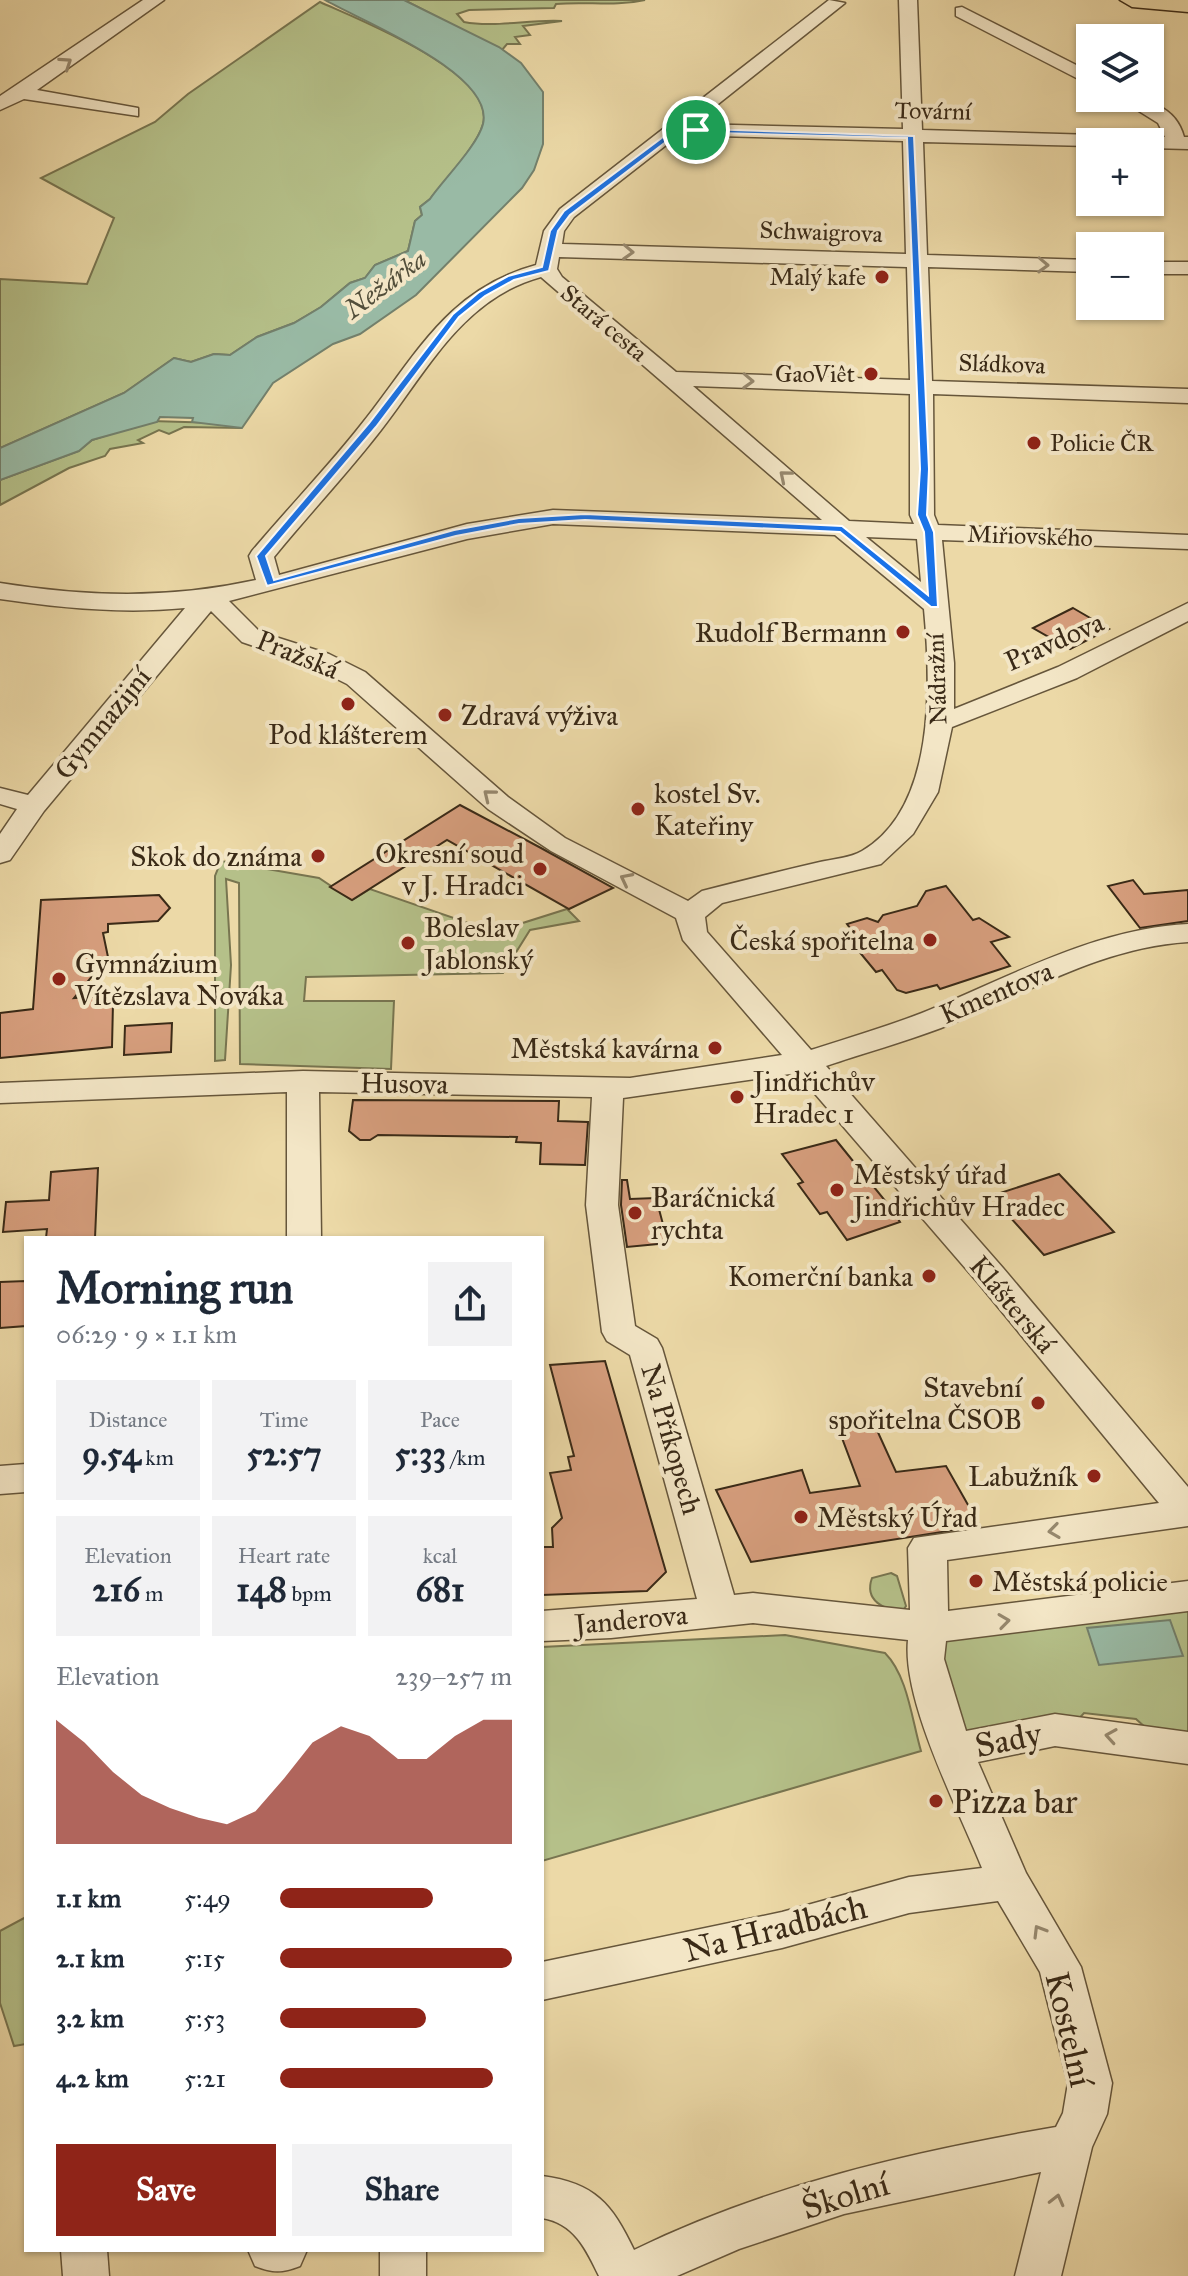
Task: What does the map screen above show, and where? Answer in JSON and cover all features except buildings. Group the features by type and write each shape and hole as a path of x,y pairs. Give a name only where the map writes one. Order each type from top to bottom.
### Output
{"main road":[{"path":"1132,0 1188,5"}],"street":[{"path":"0,104 21,93 155,0"},
{"name":"Nádražní","path":"690,914 712,897 871,858 891,844 924,797 942,722 929,532 922,515 924,469 910,136 908,2"},
{"name":"Stará cesta","path":"836,3 567,213 554,231 548,260 555,281 934,605"},
{"path":"962,12 1076,72"},
{"path":"21,93 131,112"},
{"path":"1152,112 1169,122 1181,143"},
{"name":"Tovární","path":"678,129 1181,143"},
{"path":"270,584 261,556 372,425 440,334 482,294 548,260"},
{"name":"Schwaigrova","path":"548,260 916,261 1076,266"},
{"path":"1164,268 1188,268"},
{"name":"Sládkova","path":"670,379 1188,396"},
{"name":"Miřiovského","path":"211,597 270,584 454,533 553,517 1188,542"},
{"path":"0,591 112,604 211,597"},
{"name":"Gymnazijní","path":"0,854 34,805 179,629 211,597"},
{"name":"Pražská","path":"211,597 251,637 320,660 356,678 498,803 557,842 690,914"},
{"name":"Pravdova","path":"942,722 973,712 1117,648 1188,611"},
{"path":"0,796 34,805"},
{"name":"Klášterská","path":"690,914 693,934 806,1062 1187,1511"},
{"name":"Kmentova","path":"806,1062 930,1021 1066,962 1152,935 1188,933"},
{"name":"Husova","path":"0,1093 303,1081 608,1089 806,1062"},
{"path":"303,1081 304,1236"},
{"name":"Na Příkopech","path":"608,1089 602,1205 619,1332 645,1348 719,1610"},
{"path":"0,1480 24,1478"},
{"name":"Sady","path":"1187,1511 1155,1518 927,1548 931,1593 925,1659 954,1750 1055,1730 1188,1748"},
{"name":"Janderova","path":"544,1626 611,1623 719,1610 785,1609 859,1622 926,1627 979,1624 1188,1596"},
{"name":"Kostelní","path":"954,1750 1009,1882 1060,1967 1090,2083 1085,2114 1070,2146 1038,2276"},
{"name":"Na Hradbách","path":"544,1981 782,1930 909,1895 1009,1882"},
{"name":"Školní","path":"626,2276 681,2248 849,2192 958,2164 1070,2146"},
{"path":"544,2197 553,2197 591,2214 626,2276"},
{"path":"84,2252 86,2276"},
{"path":"403,2252 403,2276"}],"green space":[{"path":"404,0 645,0 556,4 554,8 469,10 457,14 464,22 476,24 562,21 523,26 530,35 515,37 520,44 507,44 502,50"},
{"path":"320,2 421,50 469,86 482,105 480,133 460,163 420,207 422,215 415,221 408,251 375,265 365,278 350,283 321,307 294,323 257,337 230,355 214,354 191,362 174,358 124,393 0,448 0,279 87,284 114,218 41,178 155,122 188,94"},
{"path":"151,421 219,423 242,428 184,427 169,434 159,430 138,440 143,443 110,449 105,456 69,468 0,505 0,480 78,451 92,440"},
{"path":"221,861 319,878 352,900 370,889 494,932 567,909 579,921 530,930 503,973 306,977 304,1001 394,1001 391,1069 240,1064 239,883 226,879 231,965 225,1060 215,1061 215,876"},
{"path":"891,1573 897,1576 906,1606 904,1609 889,1609 878,1603 871,1593 872,1578"},
{"path":"1188,1609 1188,1740 1156,1737 1136,1719 1084,1713 1074,1724 971,1734 962,1728 938,1654 952,1637"},
{"path":"785,1635 885,1653 904,1686 921,1751 544,1860 544,1647"},
{"path":"24,1918 24,2044 14,2046 0,2003 0,1931"}],"water":[{"name":"Nežárka","path":"325,0 404,0 499,47 521,63 543,92 543,144 534,170 522,188 416,295 360,334 333,344 273,383 242,428 192,422 193,418 160,417 157,422 92,440 79,451 0,480 0,448 124,393 174,358 191,362 214,354 230,355 257,337 294,323 321,307 350,283 365,278 375,265 408,251 415,221 422,215 420,207 460,162 480,132 483,124 481,105 468,86 448,68 394,35"},
{"path":"1170,1620 1183,1656 1099,1665 1087,1628"}],"place":[{"name":"Malý kafe","path":"882,277"},
{"name":"GaoViêt","path":"871,374"},
{"name":"Policie ČR","path":"1034,443"},
{"name":"Rudolf Bermann","path":"903,632"},
{"name":"Pod klášterem","path":"348,704"},
{"name":"Zdravá výživa","path":"445,715"},
{"name":"kostel Sv. Kateřiny","path":"638,809"},
{"name":"Skok do známa","path":"318,856"},
{"name":"Okresní soud v J. Hradci","path":"540,869"},
{"name":"Česká spořitelna","path":"930,940"},
{"name":"Boleslav Jablonský","path":"408,943"},
{"name":"Gymnázium Vítězslava Nováka","path":"59,979"},
{"name":"Městská kavárna","path":"715,1048"},
{"name":"Jindřichův Hradec 1","path":"737,1097"},
{"name":"Městský úřad Jindřichův Hradec","path":"837,1190"},
{"name":"Baráčnická rychta","path":"635,1213"},
{"name":"Komerční banka","path":"929,1276"},
{"name":"Stavební spořitelna ČSOB","path":"1038,1403"},
{"name":"Labužník","path":"1094,1476"},
{"name":"Městský Úřad","path":"801,1517"},
{"name":"Městská policie","path":"976,1581"},
{"name":"Pizza bar","path":"936,1801"}],"route":[{"path":"678,129 696,130 910,136 924,469 922,515 929,532 934,605 842,529 585,517 519,521 454,533 270,584 261,556 372,425 456,315 482,294 511,278 546,269 554,231 567,213 678,129"}]}
